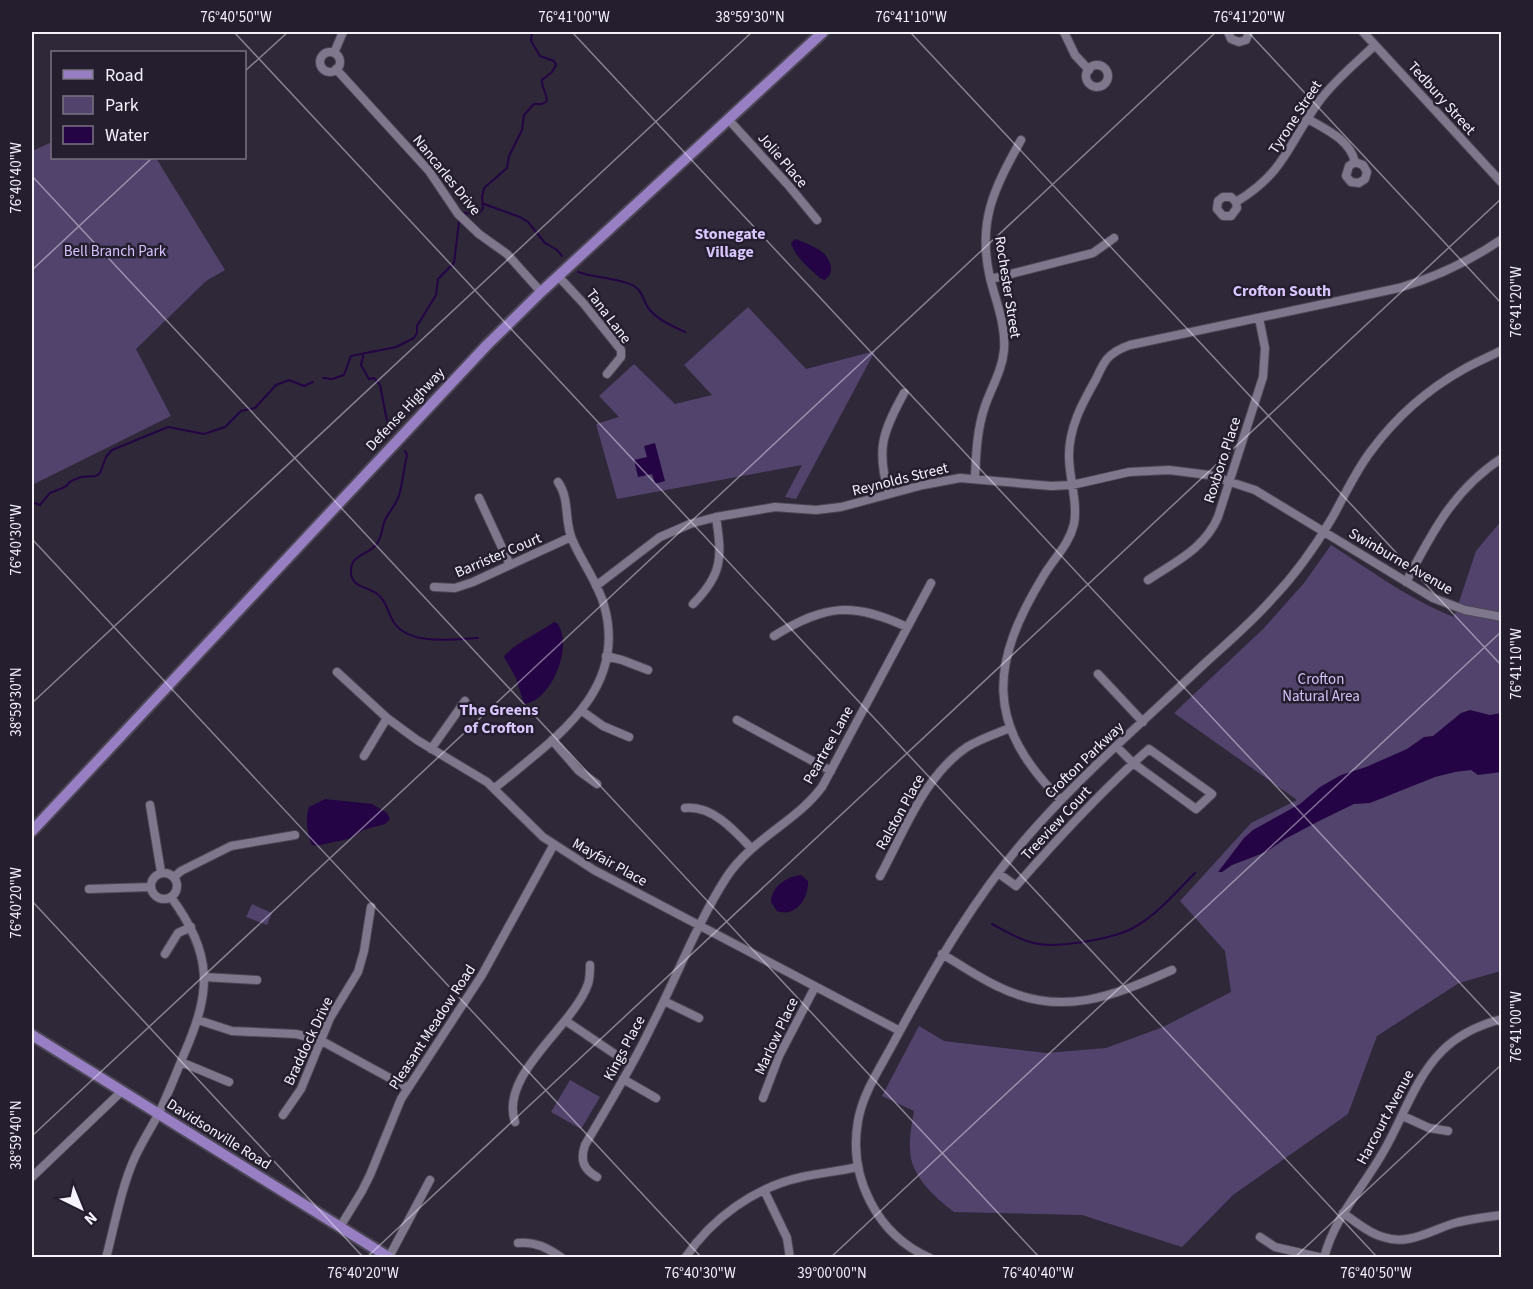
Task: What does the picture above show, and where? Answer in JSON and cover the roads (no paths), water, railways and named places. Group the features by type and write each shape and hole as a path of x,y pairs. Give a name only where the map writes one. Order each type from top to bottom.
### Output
{"main road":[{"name":"Defense Highway","path":"32,831 441,393 541,292 823,32"},
{"name":"Davidsonville Road","path":"32,1035 390,1257"}],"street":[{"path":"336,69 339,61 334,53 343,32"},
{"path":"1064,32 1075,55 1089,70"},
{"path":"1228,32 1231,39 1239,42 1246,40 1249,32"},
{"name":"Tedbury Street","path":"1363,32 1502,183"},
{"name":"Tyrone Street","path":"1236,202 1262,184 1278,168 1318,102 1375,45"},
{"name":"Nancarles Drive","path":"334,53 325,53 321,58 320,64 326,71 336,69 429,171 458,214 507,254 541,292"},
{"name":"Jolie Place","path":"728,119 817,220"},
{"path":"1308,119 1329,130 1345,144 1351,150 1355,162"},
{"name":"Rochester Street","path":"975,478 981,417 998,378 1004,348 1002,321 986,255 985,235 989,207 999,180 1021,140"},
{"path":"991,279 1093,253 1114,238"},
{"path":"1061,800 1026,761 1010,728 1004,690 1006,652 1021,615 1044,573 1061,552 1072,532 1075,508 1069,456 1071,439 1076,416 1106,360 1114,352 1130,345 1399,288 1456,266 1502,239"},
{"name":"Tana Lane","path":"558,276 621,350 621,357 607,374"},
{"name":"Roxboro Place","path":"1148,580 1190,552 1207,537 1218,517 1265,367 1265,348 1259,318"},
{"name":"Crofton Parkway","path":"930,1257 909,1246 894,1233 869,1200 858,1167 857,1133 863,1105 942,954 998,873 1061,800 1273,598 1292,576 1324,531 1370,452 1399,418 1441,383 1502,350"},
{"path":"889,494 882,468 882,449 888,423 904,393"},
{"path":"1406,582 1444,513 1474,479 1502,458"},
{"name":"Reynolds Street","path":"596,586 660,537 690,524 775,507 828,509 945,480 975,478 1051,486 1149,470 1191,472 1230,480 1273,500 1324,531"},
{"path":"495,788 552,740 582,711 598,684 606,656 607,624 604,605 571,537 567,523 565,496 558,482"},
{"path":"479,498 510,565"},
{"path":"693,604 710,586 718,569 720,546 716,517"},
{"name":"Swinburne Avenue","path":"1324,531 1406,582 1449,604 1465,610 1502,617"},
{"name":"Barrister Court","path":"434,587 455,588 571,537"},
{"name":"Peartree Lane","path":"700,926 726,878 751,848 801,811 822,787 931,583"},
{"path":"774,636 807,617 836,610 853,610 880,615 907,627"},
{"path":"606,656 648,670"},
{"name":"Mayfair Place","path":"337,672 387,718 431,749 495,788 531,826 554,846 594,870 900,1031"},
{"path":"1098,674 1143,722"},
{"path":"431,749 465,701"},
{"path":"582,711 603,726 629,737"},
{"path":"364,756 387,718"},
{"path":"737,720 831,771"},
{"name":"Ralston Place","path":"880,876 924,794 943,768 968,747 1010,728"},
{"path":"552,740 579,771 597,784"},
{"path":"1116,746 1133,763 1196,809 1212,794 1149,749 1133,763"},
{"name":"Treeview Court","path":"998,873 1016,886 1088,807 1133,763"},
{"path":"150,805 161,872"},
{"path":"685,808 694,807 711,813 730,827 751,848"},
{"path":"174,877 190,866 231,846 295,835"},
{"name":"Pleasant Meadow Road","path":"340,1227 370,1175 394,1113 408,1088 482,975 554,846"},
{"path":"161,872 174,877 177,886 171,897 167,899 154,896 150,887 153,878 161,872"},
{"path":"89,889 150,887"},
{"path":"106,1257 130,1170 142,1142 159,1113 181,1062 198,1020 203,999 204,977 201,956 190,927 171,897"},
{"name":"Braddock Drive","path":"283,1115 306,1080 330,1018 358,972 371,907"},
{"name":"Kings Place","path":"597,1178 583,1164 582,1153 631,1065 700,926"},
{"path":"165,954 178,933 190,927"},
{"path":"942,954 999,988 1036,1000 1056,1002 1103,998 1172,970"},
{"path":"515,1122 512,1112 513,1100 523,1074 566,1022 588,985 590,965"},
{"path":"204,977 257,980"},
{"name":"Marlow Place","path":"763,1098 779,1056 815,987"},
{"path":"664,1000 699,1018"},
{"name":"Harcourt Avenue","path":"1323,1257 1334,1229 1374,1169 1425,1072 1443,1050 1471,1030 1502,1019"},
{"path":"198,1020 232,1031 296,1034 320,1040 408,1088"},
{"path":"566,1022 631,1065"},
{"path":"181,1062 229,1082"},
{"path":"623,1079 656,1098"},
{"path":"32,1177 122,1090"},
{"path":"1403,1116 1429,1128 1448,1131"},
{"path":"685,1257 699,1239 726,1214 764,1190 801,1177 858,1167"},
{"path":"390,1257 430,1180"},
{"path":"764,1190 787,1238 790,1257"},
{"path":"1343,1213 1371,1232 1394,1240 1415,1238 1452,1224 1502,1215"},
{"path":"1260,1237 1275,1247 1323,1257"},
{"path":"518,1243 532,1242 562,1257"}],"water":[{"path":"795,239 813,246 825,255 831,266 828,277 824,280 820,278 799,258 791,243"},
{"path":"655,443 665,481 655,484 652,474 638,477 634,460 647,457 644,446"},
{"path":"554,622 557,623 562,633 563,645 557,671 543,693 534,701 524,704 516,678 504,657 519,643"},
{"path":"1470,710 1490,715 1501,713 1501,772 1478,775 1471,770 1455,772 1435,777 1370,803 1354,804 1285,839 1266,852 1218,872 1253,830 1300,804 1320,787 1341,775 1407,749 1424,737 1433,736 1461,713"},
{"path":"325,799 372,804 387,813 390,819 385,824 363,830 352,838 312,845 307,826 309,807"},
{"path":"801,875 808,881 804,900 790,912 777,911 771,902 774,891 785,880"}],"waterway":[{"path":"323,378 332,379 344,375 351,356 396,347 414,338 417,326 436,295 438,279 454,263 459,222 464,213 478,214 483,209 484,188 507,168 509,156 522,130 524,115 534,104 547,101 542,80 552,72 556,65 554,61 540,56 531,41 532,32"},
{"path":"484,204 528,222 545,243 562,256"},
{"path":"578,272 622,281 634,286 653,313 685,332"},
{"path":"364,353 361,365 369,379 374,378 380,385 389,431"},
{"path":"32,502 40,505 50,493 65,487 71,481 81,477 96,476 100,473 106,457 112,450 168,427 204,434 225,427 241,411 255,408 276,385 289,380 304,386 313,382"},
{"path":"405,451 407,455 398,500 385,520 375,546 354,560 351,576 356,583 380,596 395,624 412,636 434,640 478,638"},
{"path":"992,924 1023,940 1044,945 1069,944 1112,936 1133,928 1150,917 1195,873"}],"district":[{"name":"Stonegate Village","path":"730,242"},
{"name":"Crofton South","path":"1282,290"},
{"name":"The Greens of Crofton","path":"499,718"}],"park label":[{"name":"Bell Branch Park","path":"115,251"},
{"name":"Crofton Natural Area","path":"1321,688"}]}
